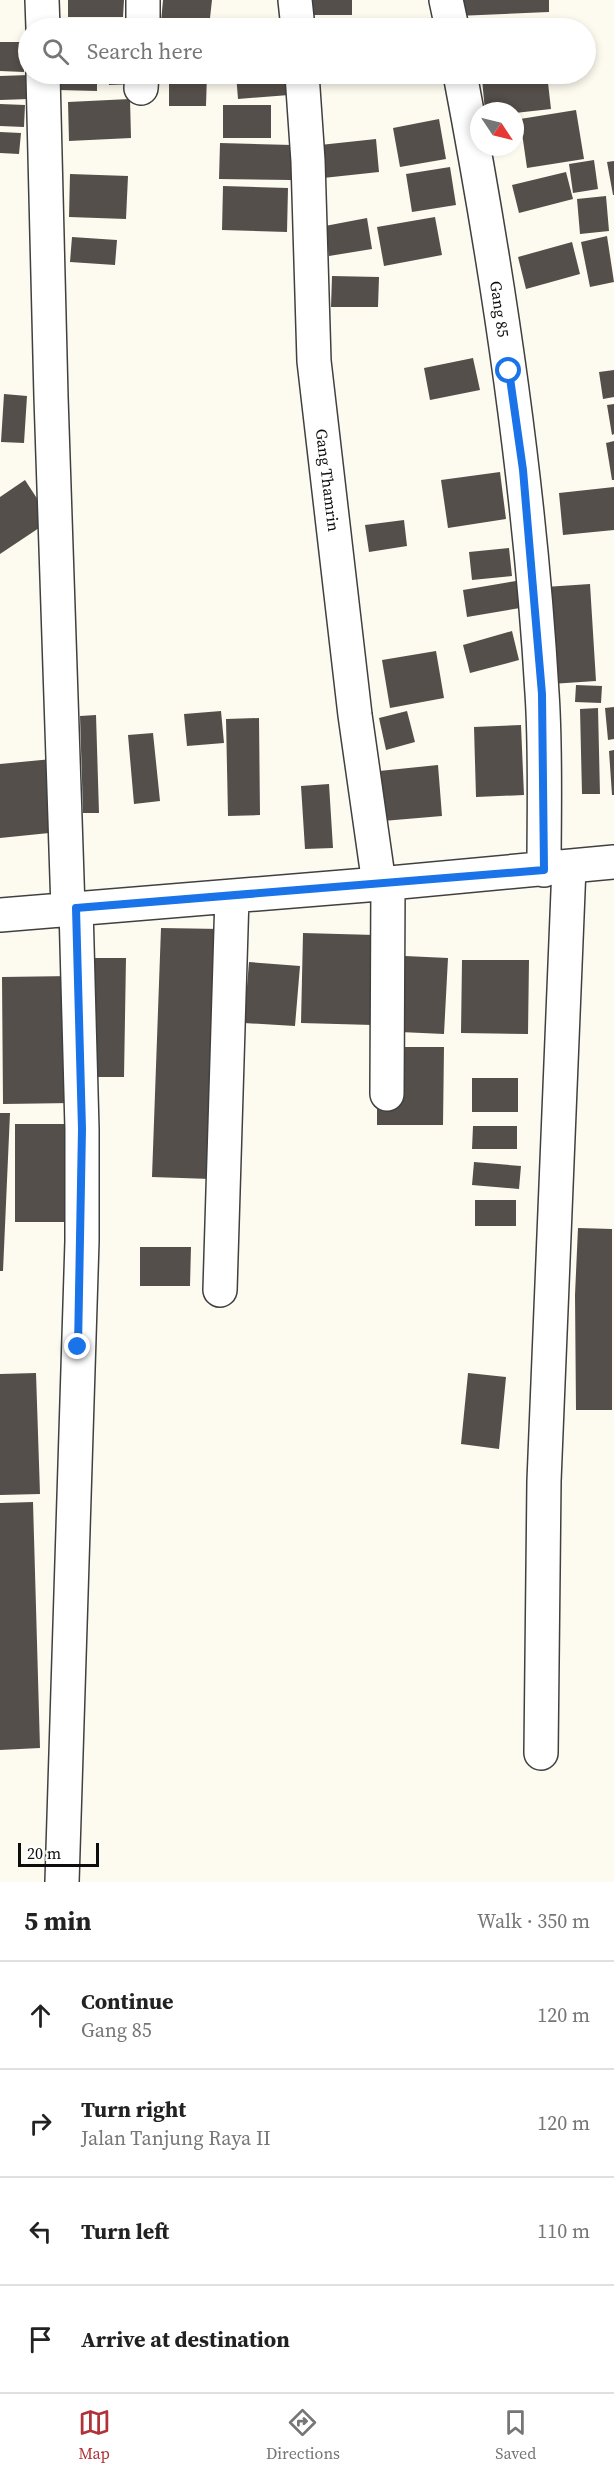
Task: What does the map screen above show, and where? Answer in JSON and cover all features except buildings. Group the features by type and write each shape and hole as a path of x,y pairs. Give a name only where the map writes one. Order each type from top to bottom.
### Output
{"street":[{"path":"42,0 43,18"},
{"path":"143,0 143,18"},
{"path":"296,0 297,18"},
{"path":"446,0 450,18"},
{"path":"44,84 51,397 82,1129 82,1241 62,1882"},
{"name":"Gang Thamrin","path":"303,84 308,161 314,362 355,715 384,884 387,1094"},
{"name":"Gang 85","path":"462,84 487,223 523,470 556,868 541,1753"},
{"path":"0,915 384,884 614,862"},
{"path":"220,1290 232,896"}],"route":[{"path":"78,1347 82,1241 82,1129 76,908 544,870 542,694 523,470 509,371"}]}
